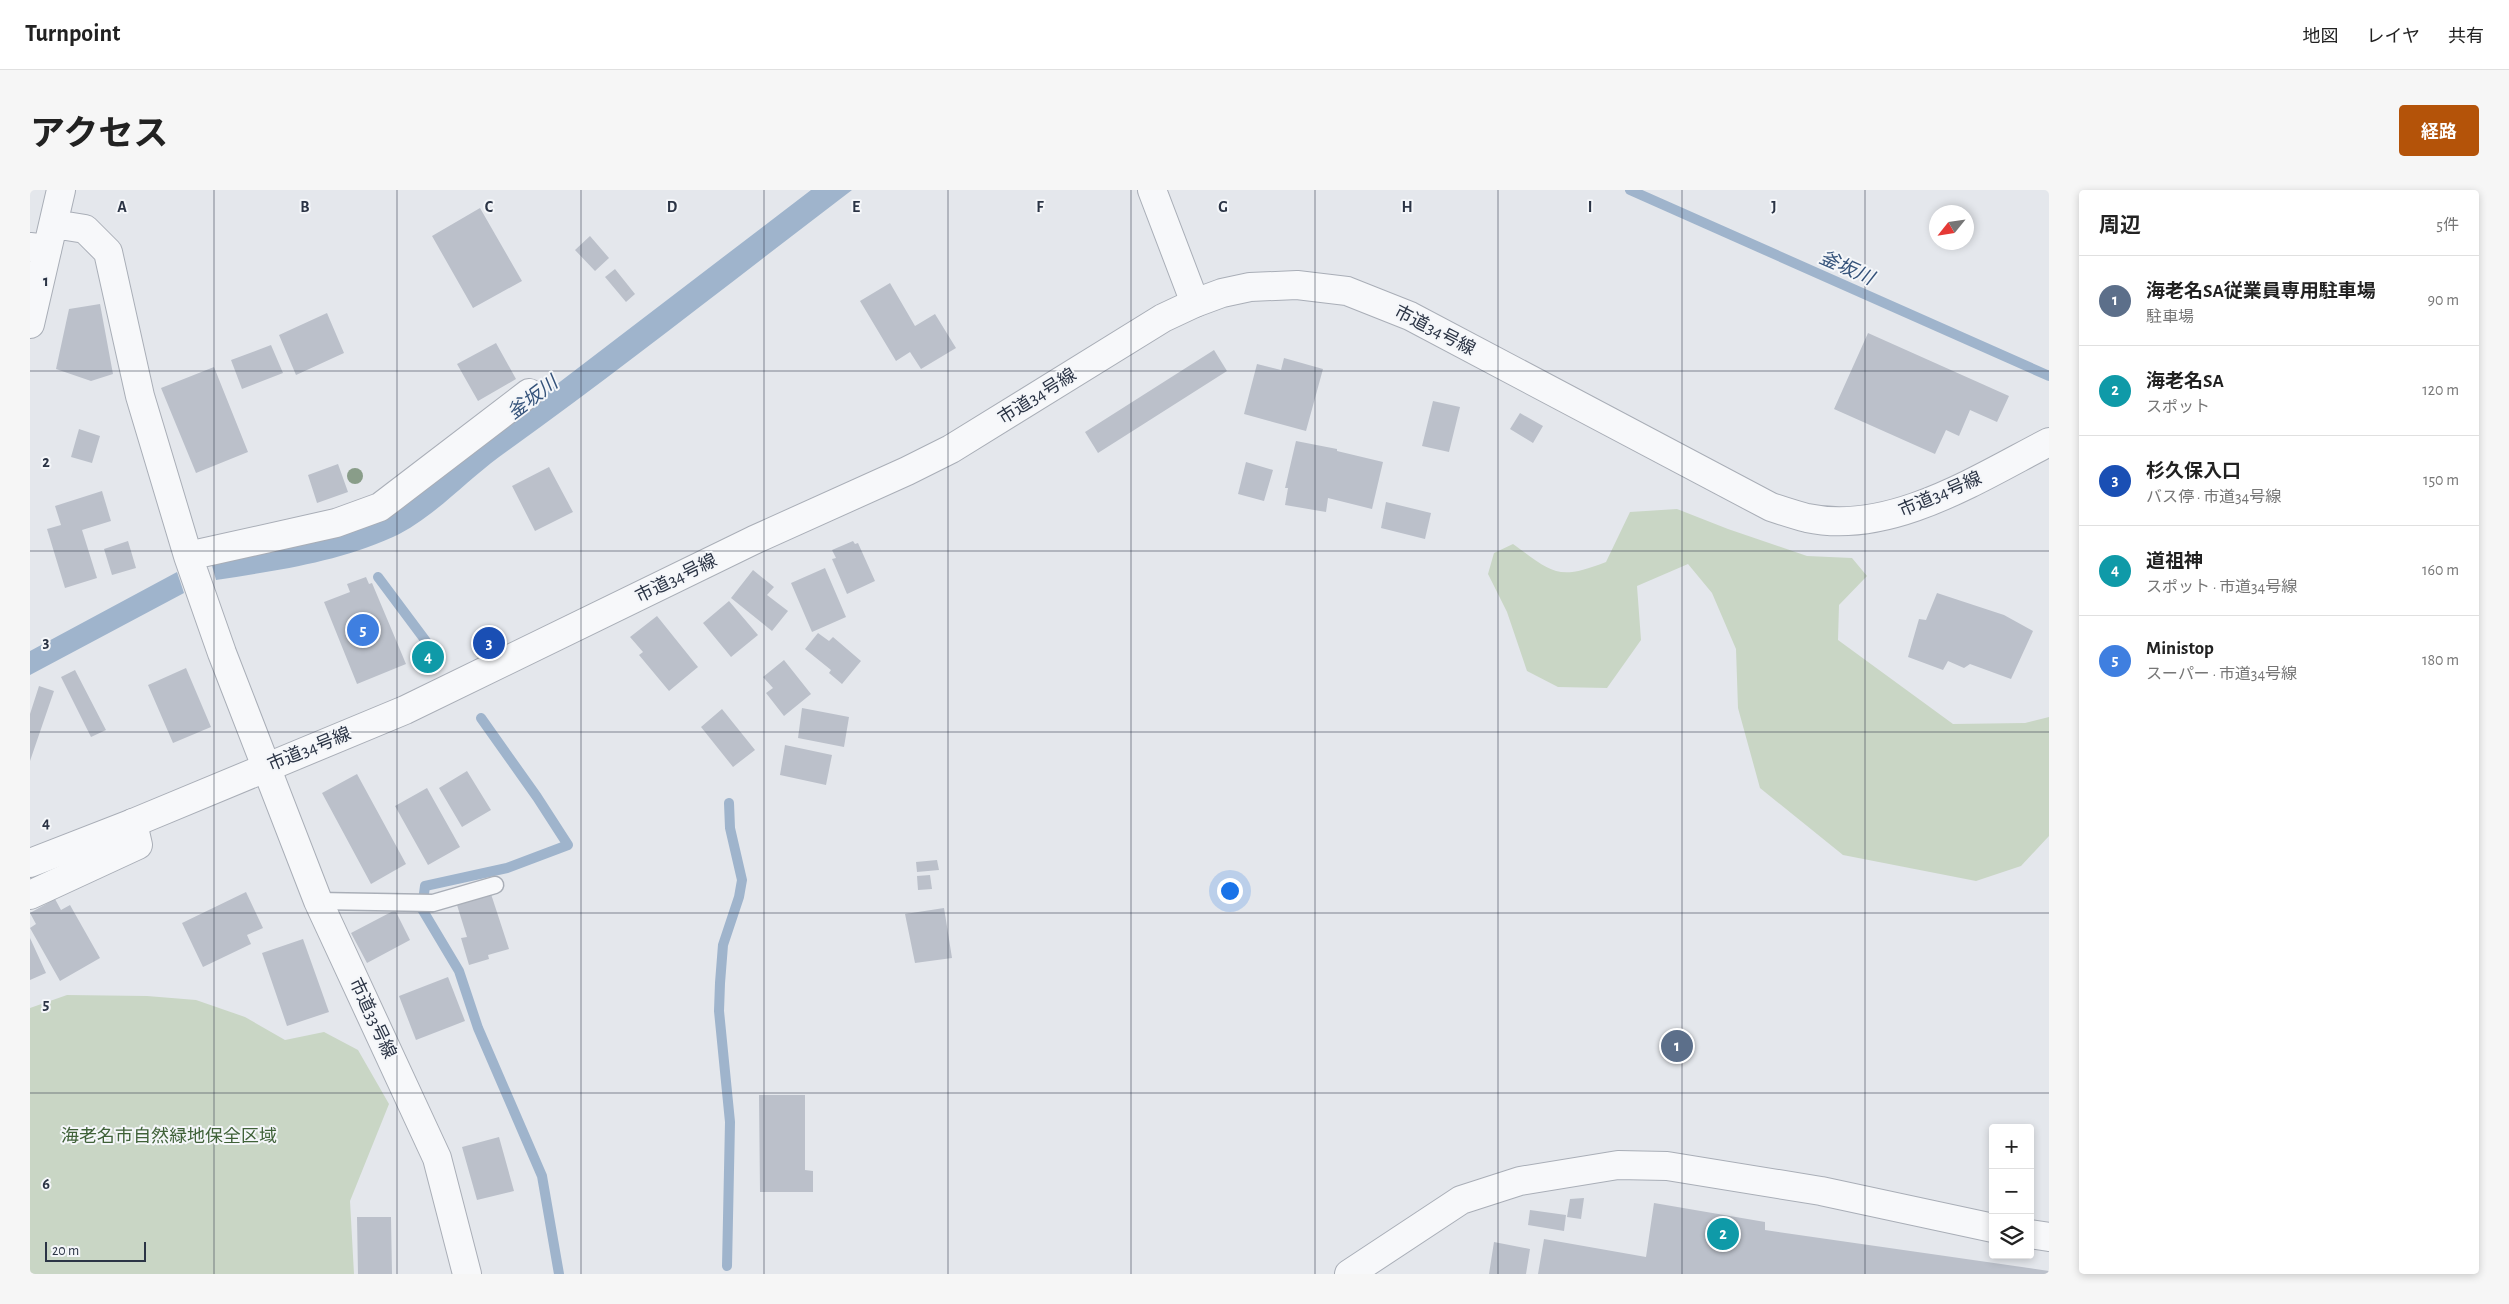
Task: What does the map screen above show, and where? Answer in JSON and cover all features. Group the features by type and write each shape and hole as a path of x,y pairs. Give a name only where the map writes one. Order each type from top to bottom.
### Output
{"street":[{"path":"30,324 44,240 61,190"},
{"path":"1152,190 1195,303"},
{"name":"市道33号線","path":"44,240 85,229 108,252 140,396 188,556 318,901 437,1158 467,1274"},
{"name":"市道34号線","path":"30,863 133,823 405,710 754,540 907,471 951,449 1163,318 1222,293 1250,287 1297,285 1346,291 1378,302 1419,321 1771,507 1808,518 1844,520 1901,513 1955,491 2049,442"},
{"path":"188,556 336,523 380,507 529,393"},
{"path":"30,895 138,845 133,823"},
{"path":"1349,1274 1461,1200 1520,1182 1618,1166 1666,1166 1802,1188 1989,1227"},
{"path":"2034,1235 2049,1237"}],"lane":[{"path":"318,901 433,903 496,885"}],"green space":[{"path":"1677,509 1807,556 1852,558 1867,576 1839,605 1838,640 1953,724 2025,723 2049,717 2049,836 2021,866 1976,881 1843,855 1760,788 1738,708 1736,649 1712,593 1688,564 1637,586 1641,640 1607,688 1558,687 1527,671 1507,612 1488,574 1494,553 1513,544 1538,562 1556,571 1566,572 1590,568 1606,562 1630,512"},
{"name":"海老名市自然緑地保全区域","path":"67,995 147,996 196,1000 245,1017 285,1040 324,1032 358,1050 389,1104 350,1201 354,1274 30,1274 30,1008"}],"water":[{"path":"811,190 852,190 633,358 499,457 421,520 393,537 349,553 262,573 216,580 210,558 400,504"},
{"path":"177,572 184,593 30,675 30,651"}],"building":[{"path":"480,208 522,281 473,308 432,236"},
{"path":"590,236 609,258 595,271 575,250"},
{"path":"615,269 635,294 626,302 605,277"},
{"path":"890,283 915,326 935,314 956,348 921,369 910,352 896,361 860,301"},
{"path":"100,304 113,374 91,381 56,369 69,309"},
{"path":"327,313 344,353 296,375 279,335"},
{"path":"1868,333 2009,396 1997,422 1970,410 1959,436 1946,430 1935,454 1834,409"},
{"path":"496,343 516,379 478,401 457,364"},
{"path":"271,345 283,373 242,389 231,360"},
{"path":"1214,350 1227,371 1098,453 1085,432"},
{"path":"1284,358 1323,369 1306,431 1244,414 1257,364 1281,370"},
{"path":"214,367 248,452 196,473 161,388"},
{"path":"1433,401 1460,407 1449,452 1422,446"},
{"path":"1520,413 1543,426 1533,443 1510,429"},
{"path":"79,429 100,436 92,463 71,457"},
{"path":"1296,441 1337,449 1337,451 1383,462 1372,509 1328,498 1326,512 1285,505 1288,488 1285,488"},
{"path":"1246,462 1273,470 1264,501 1238,494"},
{"path":"338,464 348,492 317,503 308,475"},
{"path":"549,467 573,512 535,531 512,486"},
{"path":"102,491 111,521 82,530 97,578 65,588 47,529 61,525 55,506"},
{"path":"1386,502 1431,513 1425,539 1381,528"},
{"path":"128,541 136,568 112,575 104,549"},
{"path":"853,541 855,544 858,543 875,581 847,594 832,559 836,558 832,550"},
{"path":"825,568 846,617 812,632 791,583"},
{"path":"753,570 774,587 767,595 788,611 772,631 731,598"},
{"path":"366,577 369,584 372,583 406,664 357,684 324,602 350,592 347,584"},
{"path":"1937,593 2004,615 2033,631 2011,679 1970,664 1964,668 1948,661 1943,670 1908,657 1919,619 1926,620"},
{"path":"729,601 758,635 731,657 703,623"},
{"path":"657,616 698,667 669,691 639,655 643,652 630,637"},
{"path":"818,633 829,641 833,637 861,661 842,684 829,673 831,670 805,649"},
{"path":"784,660 811,694 784,716 766,693 773,688 763,677"},
{"path":"186,668 211,727 173,743 148,685"},
{"path":"75,670 106,730 91,737 61,677"},
{"path":"39,686 54,691 30,761 30,714"},
{"path":"802,708 849,717 844,747 798,738"},
{"path":"722,709 755,750 733,767 701,727"},
{"path":"785,745 832,755 826,785 780,775"},
{"path":"467,771 491,810 462,827 439,788"},
{"path":"357,774 406,864 371,884 322,793"},
{"path":"427,788 460,847 428,865 395,806"},
{"path":"937,860 939,870 917,872 916,862"},
{"path":"930,875 932,889 918,890 917,876"},
{"path":"246,892 263,928 247,935 251,944 203,967 182,923"},
{"path":"491,894 509,949 488,955 489,959 469,965 461,938 467,937 457,905"},
{"path":"55,899 61,910 70,905 100,958 60,981 30,928 36,924 30,913"},
{"path":"944,908 952,958 915,963 905,914"},
{"path":"395,910 410,940 367,963 351,933"},
{"path":"30,938 46,973 30,980"},
{"path":"303,939 329,1012 287,1026 262,953"},
{"path":"448,977 465,1021 416,1040 399,996"},
{"path":"759,1095 805,1095 805,1170 813,1171 813,1192 760,1192"},
{"path":"499,1137 514,1191 477,1200 462,1147"},
{"path":"1584,1198 1581,1219 1567,1217 1570,1199"},
{"path":"1654,1203 1765,1222 1765,1230 2049,1271 2049,1274 1538,1274 1544,1239 1646,1257"},
{"path":"1530,1210 1566,1215 1564,1231 1528,1225"},
{"path":"357,1217 391,1217 392,1274 358,1274"},
{"path":"1494,1242 1530,1249 1526,1274 1489,1274"}],"waterway":[{"name":"釜坂川","path":"1630,190 2049,376"},
{"path":"378,577 434,652"},
{"path":"481,718 537,797 568,845 507,868 425,886 422,909 459,971 478,1028 542,1176 559,1274"},
{"path":"727,1266 730,1122 719,1011 720,983 723,945 739,897 742,880 730,828 729,803"}],"place":[{"name":"Ministop","path":"363,630"},
{"name":"杉久保入口","path":"489,643"},
{"name":"道祖神","path":"428,657"},
{"name":"海老名SA従業員専用駐車場","path":"1677,1046"},
{"name":"海老名SA","path":"1723,1234"}]}
